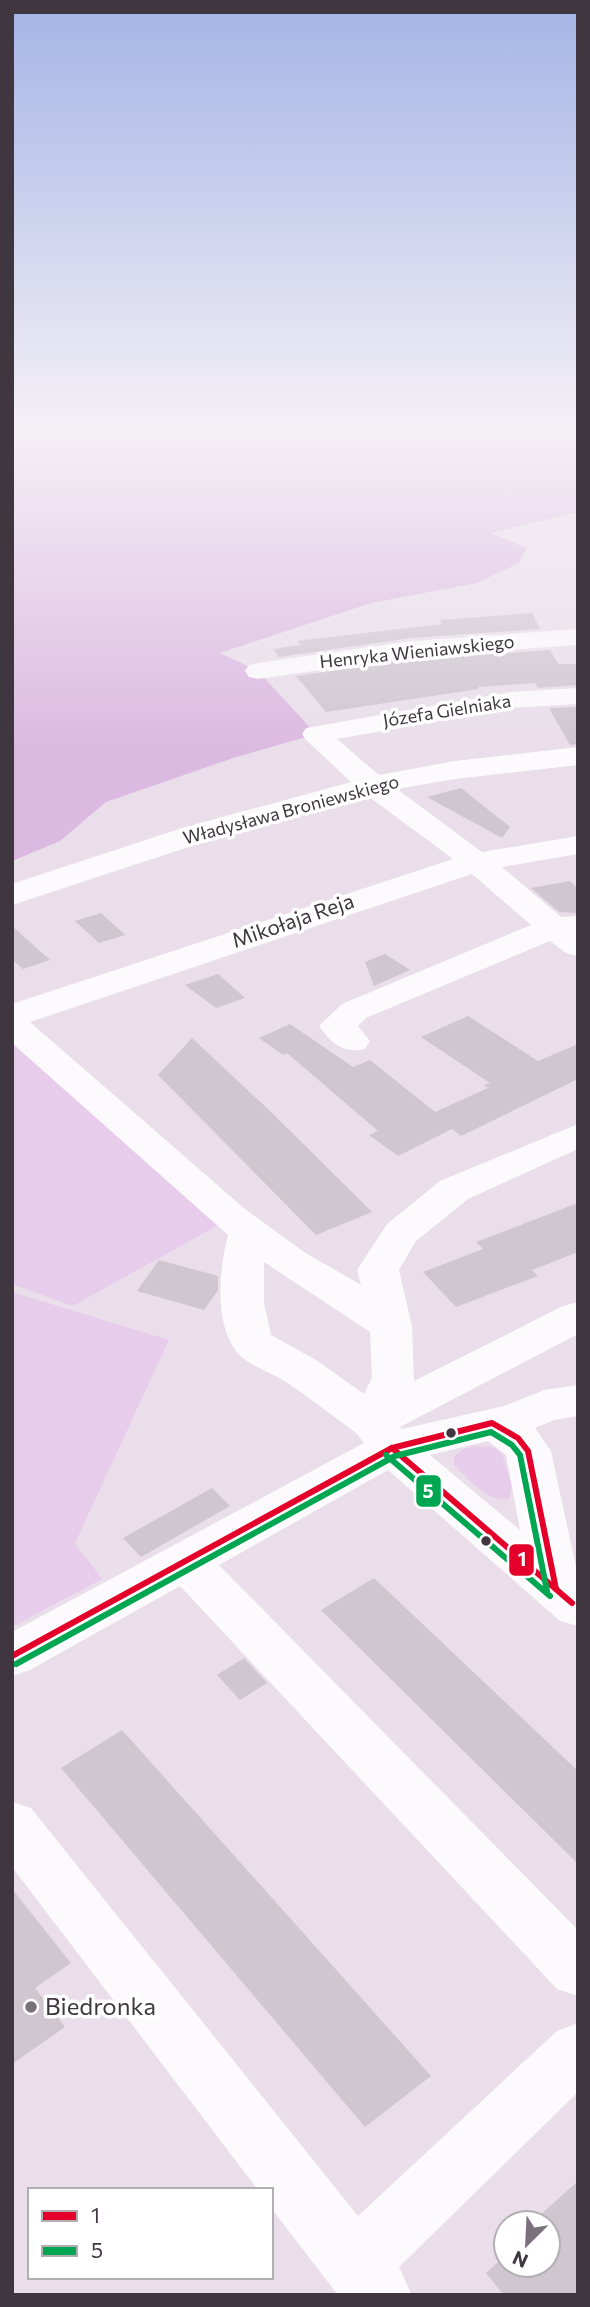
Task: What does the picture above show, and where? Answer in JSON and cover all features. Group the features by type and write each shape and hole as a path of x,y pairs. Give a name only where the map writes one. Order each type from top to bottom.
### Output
{"street":[{"name":"Henryka Wieniawskiego","path":"258,671 411,649 578,636"},
{"name":"Józefa Gielniaka","path":"373,785 317,734 510,699 578,696"},
{"name":"Władysława Broniewskiego","path":"12,895 193,835 373,785 455,770 578,756"},
{"path":"373,785 569,933"},
{"name":"Mikołaja Reja","path":"12,1016 476,862 578,845"},
{"path":"352,1041 337,1026 354,1011 569,933"},
{"path":"12,1024 231,1218 289,1261 342,1292 391,1326"},
{"path":"382,1435 394,1378 391,1326 378,1270 401,1233 454,1190 578,1135"},
{"path":"249,1231 244,1250 244,1316 253,1344 301,1371 382,1435 567,1598"},
{"path":"12,1656 186,1561 382,1435 578,1316"},
{"path":"382,1435 515,1419 544,1406 578,1400"},
{"path":"492,1423 518,1438 528,1451 567,1598"},
{"path":"186,1561 578,1970"},
{"path":"12,1825 367,2279 578,2051"}],"shaded area":[{"path":"12,535 495,535 526,548 519,563 477,583 371,603 220,653 258,671 316,734 233,758 106,802 60,841 12,861"},
{"path":"12,1024 231,1218 73,1306 12,1284"},
{"path":"12,1292 169,1340 75,1543 102,1579 12,1627"},
{"path":"475,1446 492,1447 502,1454 512,1485 509,1499 486,1494 454,1465 454,1457 463,1449"}],"building":[{"path":"532,613 540,629 411,638 279,657 273,649 301,645 297,641 442,624 439,620"},
{"path":"550,650 558,664 578,664 578,685 538,688 535,683 478,687 479,689 326,712 296,676 411,660"},
{"path":"578,707 578,744 570,745 549,708"},
{"path":"461,788 510,827 502,838 427,797"},
{"path":"570,881 578,889 578,913 559,912 531,888"},
{"path":"101,913 125,935 99,943 75,921"},
{"path":"12,926 50,960 23,969 12,959"},
{"path":"385,954 410,970 374,986 365,962"},
{"path":"218,974 245,998 216,1008 185,985"},
{"path":"468,1016 538,1061 578,1044 578,1079 461,1136 452,1129 398,1156 369,1135 378,1131 287,1053 283,1055 259,1038 290,1024 353,1067 370,1060 435,1112 488,1088 484,1085 490,1083 421,1037"},
{"path":"192,1038 372,1212 316,1235 158,1075"},
{"path":"578,1203 578,1252 532,1270 538,1276 456,1307 423,1272 483,1249 476,1242"},
{"path":"159,1260 218,1276 218,1290 204,1310 137,1291"},
{"path":"212,1488 230,1506 141,1557 123,1538"},
{"path":"374,1578 578,1771 578,1864 321,1610"},
{"path":"244,1658 267,1683 240,1700 217,1675"},
{"path":"122,1730 431,2076 365,2127 61,1768"},
{"path":"12,1889 71,1963 35,1988 65,2027 12,2064"},
{"path":"578,2181 578,2295 504,2295 486,2273 492,2268 492,2279 562,2279 562,2209 547,2209"}],"transit line":[{"name":"1","path":"12,1656 392,1448 492,1423 518,1438 528,1451 556,1589"},
{"name":"5","path":"16,1664 395,1456 491,1432 512,1445 520,1455 547,1591"},
{"name":"1","path":"392,1448 572,1603"},
{"name":"5","path":"386,1455 550,1596"}],"place":[{"name":"Biedronka","path":"31,2007"}]}
